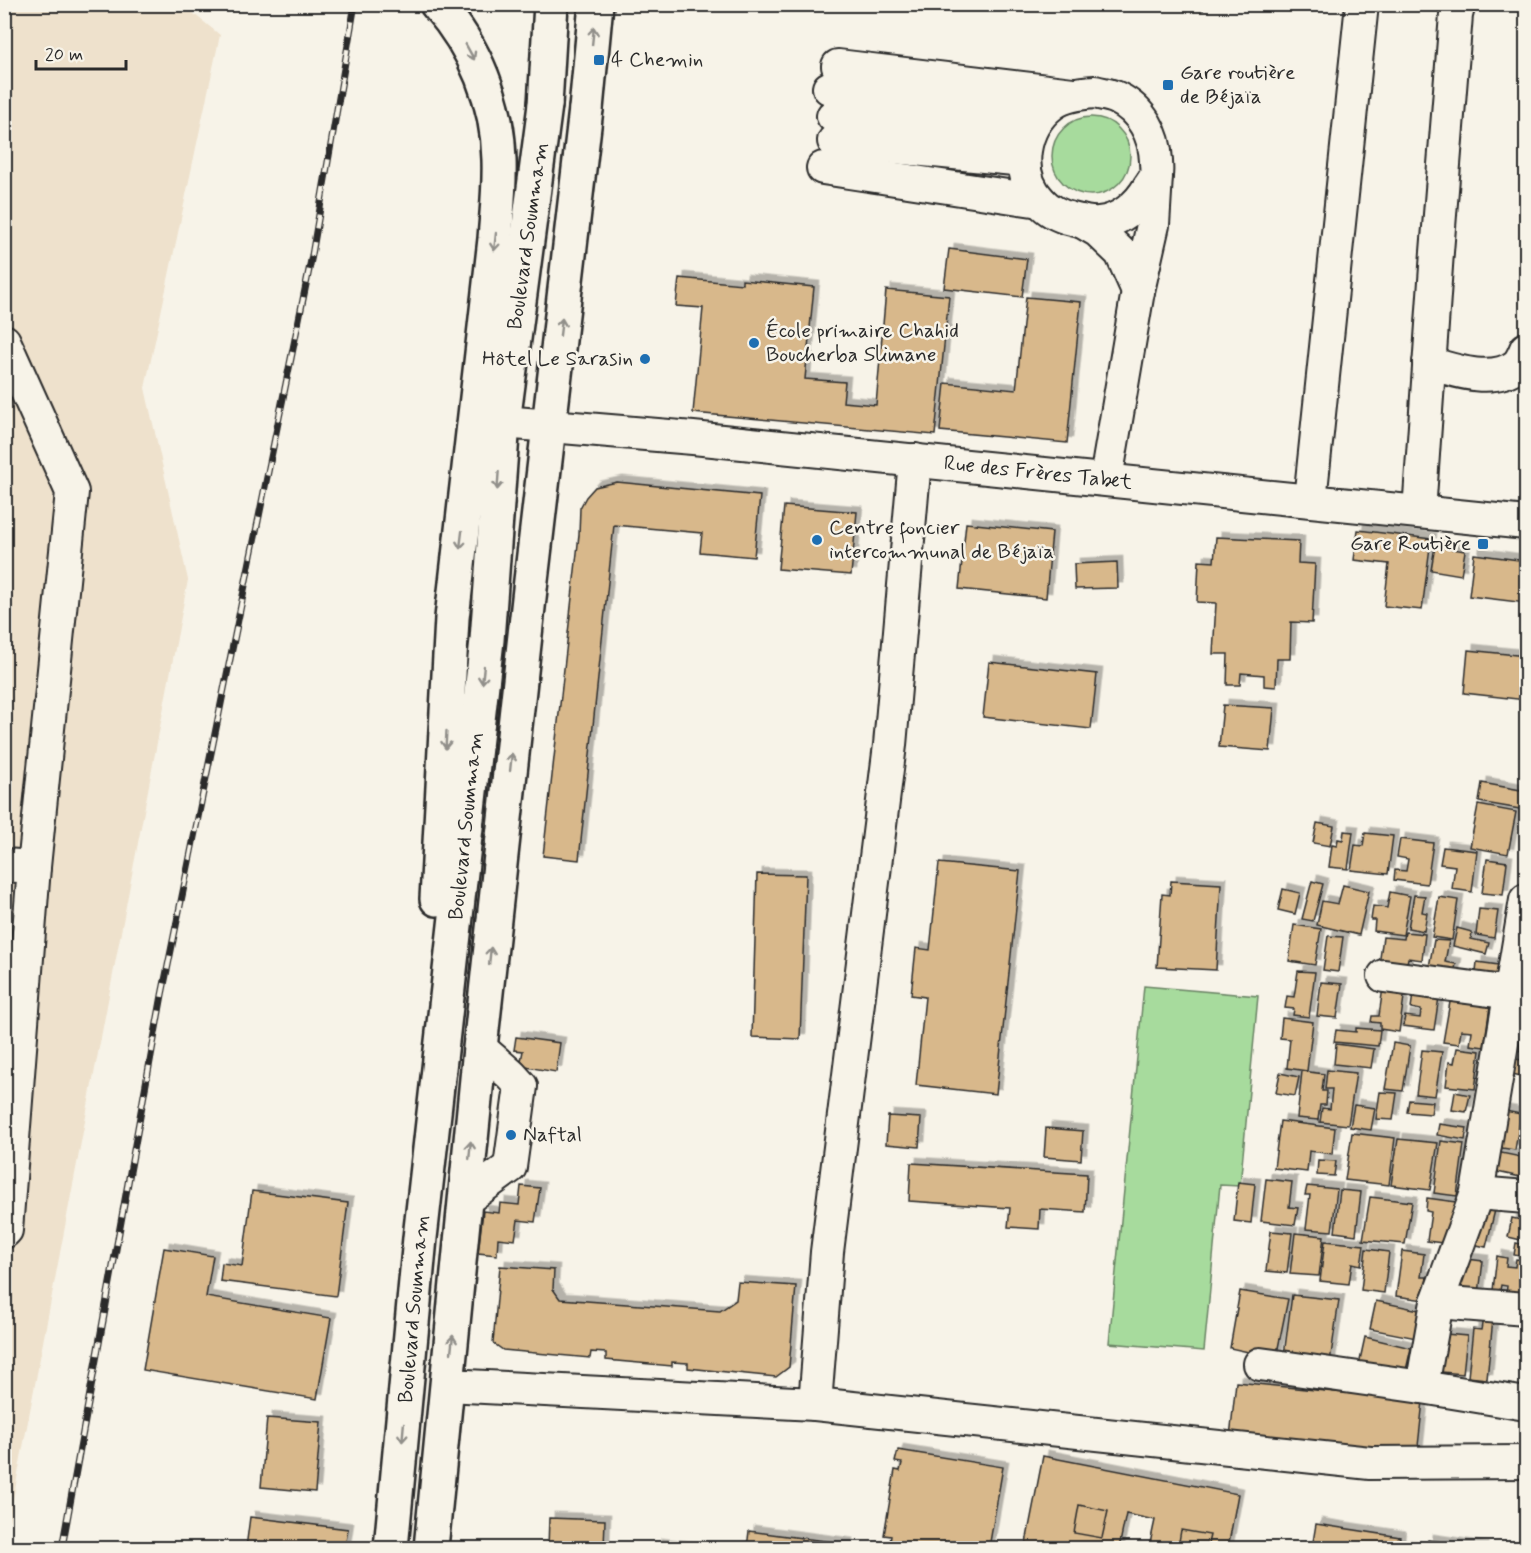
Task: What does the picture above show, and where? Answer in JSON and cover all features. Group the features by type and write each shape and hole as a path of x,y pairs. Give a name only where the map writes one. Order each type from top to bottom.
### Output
{"main road":[{"path":"420,1238 452,618 499,191 499,157 495,122 487,88 454,24 437,4"},
{"name":"Boulevard Soummam","path":"391,1548 420,1238 487,640 502,422 545,105 551,4"},
{"name":"Boulevard Soummam","path":"431,1548 480,1048 596,4"}],"street":[{"path":"1310,500 1362,4"},
{"path":"1419,512 1456,15 1459,4"},
{"path":"832,116 1095,92 1117,98 1135,110 1149,128 1155,149 1153,225 1138,291 1106,480"},
{"path":"1040,201 1028,182 1029,139 1053,103 1073,94"},
{"path":"832,116 1029,139"},
{"path":"832,116 1029,139"},
{"path":"832,116 1040,201 1057,215 1080,221 1098,223 1118,218 1134,206 1156,175"},
{"path":"1080,221 1098,231 1121,253 1138,291"},
{"path":"4,341 72,492 19,866 6,1230 4,1232"},
{"path":"1429,363 1464,373 1496,375 1518,364 1527,349"},
{"path":"502,422 549,426"},
{"name":"Rue des Frères Tabet","path":"549,426 915,460 1527,523"},
{"path":"815,1404 827,1252 890,745 915,460"},
{"path":"1422,1387 1437,1302 1477,1192 1518,995 1527,900"},
{"path":"1384,976 1518,995"},
{"path":"466,1198 498,1175 512,1076 480,1048"},
{"path":"1477,1192 1527,1197"},
{"path":"1437,1302 1527,1309"},
{"path":"1260,1364 1527,1404"},
{"path":"447,1385 815,1404 1370,1463 1527,1462"}],"shaded area":[{"path":"5,5 183,5 220,35 145,388 188,580 5,1542"}],"green space":[{"path":"1083,117 1099,117 1113,123 1124,134 1130,148 1130,164 1124,178 1113,189 1099,195 1083,195 1069,189 1058,178 1052,164 1052,148 1058,134 1069,123"},
{"path":"1144,986 1258,996 1240,1186 1220,1185 1204,1351 1109,1343"}],"building":[{"path":"1144,4 1204,4 1203,10"},
{"path":"949,249 1027,259 1022,297 944,288"},
{"name":"École primaire Chahid Boucherba Slimane","path":"679,278 742,284 742,280 814,287 805,379 845,382 843,402 876,405 886,290 949,296 935,435 693,413 703,308 676,306"},
{"path":"1026,297 1081,302 1067,443 940,431 945,383 1016,390"},
{"path":"617,482 760,496 754,557 700,552 702,533 614,525 579,860 543,856 579,535 580,508 595,487"},
{"name":"Centre foncier intercommunal de Béjaïa","path":"784,506 857,512 851,575 778,569"},
{"path":"966,523 1052,532 1046,598 959,589"},
{"path":"1358,530 1431,539 1422,610 1384,606 1389,564 1354,560"},
{"path":"1216,537 1299,541 1298,563 1315,564 1312,623 1291,622 1290,659 1277,659 1276,687 1264,686 1264,675 1241,673 1240,685 1227,685 1228,654 1213,654 1216,603 1197,602 1199,561 1214,562"},
{"path":"1435,546 1465,551 1461,575 1431,570"},
{"path":"1474,554 1526,561 1526,603 1469,596"},
{"path":"1117,562 1118,588 1075,589 1074,564"},
{"path":"1468,650 1526,656 1526,700 1464,693"},
{"path":"989,662 1097,674 1091,729 983,717"},
{"path":"1223,705 1274,708 1270,751 1219,747"},
{"path":"1482,783 1526,791 1526,810 1479,802"},
{"path":"1478,805 1516,812 1508,854 1470,847"},
{"path":"1317,823 1334,826 1330,846 1313,843"},
{"path":"1344,831 1353,832 1348,869 1329,867 1332,845 1337,846 1338,839 1343,840"},
{"path":"1365,833 1393,836 1388,874 1351,870 1355,845 1363,846"},
{"path":"1400,839 1433,843 1427,884 1394,880 1395,870 1406,871 1408,859 1397,857"},
{"path":"1443,847 1477,851 1472,892 1452,889 1455,866 1440,864"},
{"path":"1487,859 1507,862 1503,895 1482,893"},
{"path":"939,863 1020,871 996,1094 916,1085 925,997 911,995 916,948 930,950"},
{"path":"757,874 806,875 800,1039 752,1037"},
{"path":"1171,881 1221,884 1216,970 1157,967 1162,894 1170,895"},
{"path":"1312,881 1323,884 1313,921 1302,919"},
{"path":"1343,885 1369,891 1359,935 1317,925 1322,901 1338,904"},
{"path":"1283,889 1300,893 1295,914 1278,910"},
{"path":"1390,892 1410,896 1403,935 1374,931 1375,920 1371,920 1373,906 1387,908"},
{"path":"1414,895 1425,896 1422,912 1427,913 1424,931 1408,928"},
{"path":"1439,897 1458,900 1452,940 1432,937"},
{"path":"1479,909 1498,911 1494,938 1476,935"},
{"path":"1294,925 1321,929 1315,965 1289,961"},
{"path":"1457,928 1472,932 1471,939 1489,943 1486,954 1453,946"},
{"path":"1405,932 1425,934 1422,960 1408,958 1406,968 1379,965 1383,937 1404,939"},
{"path":"1328,936 1343,937 1338,972 1323,970"},
{"path":"1434,940 1449,941 1445,962 1456,964 1452,983 1429,967"},
{"path":"1477,962 1506,966 1503,988 1470,984 1472,970 1476,971"},
{"path":"1298,971 1315,972 1309,1017 1293,1015 1294,1009 1285,1008 1287,996 1294,997"},
{"path":"1384,980 1406,983 1399,1032 1380,1029 1380,1023 1371,1022 1372,1016 1379,1016"},
{"path":"1321,982 1342,984 1337,1018 1317,1016"},
{"path":"1413,994 1439,997 1434,1030 1403,1026 1405,1016 1420,1018 1421,1010 1411,1008"},
{"path":"1450,1002 1490,1006 1484,1047 1470,1045 1472,1031 1461,1030 1459,1044 1443,1042"},
{"path":"1510,1006 1526,1008 1520,1051 1504,1049"},
{"path":"1282,1018 1313,1022 1307,1071 1287,1068 1290,1039 1280,1038"},
{"path":"1356,1028 1380,1030 1378,1046 1334,1042 1336,1030 1356,1032"},
{"path":"516,1037 560,1043 556,1072 520,1066 523,1051 514,1050"},
{"path":"1393,1043 1410,1046 1403,1091 1385,1089"},
{"path":"1336,1044 1374,1049 1371,1068 1334,1064"},
{"path":"1457,1048 1480,1051 1475,1089 1446,1086 1449,1062 1454,1063"},
{"path":"1422,1050 1442,1052 1435,1096 1416,1094"},
{"path":"1502,1056 1526,1061 1526,1077 1498,1071"},
{"path":"1327,1070 1356,1073 1348,1125 1320,1122 1322,1108 1330,1109 1332,1089 1325,1089"},
{"path":"1302,1071 1324,1074 1322,1091 1327,1091 1326,1105 1320,1105 1318,1120 1297,1118"},
{"path":"1280,1073 1299,1077 1295,1096 1276,1093"},
{"path":"1380,1092 1397,1093 1393,1120 1376,1119"},
{"path":"1455,1092 1470,1095 1466,1112 1452,1110"},
{"path":"1409,1100 1433,1102 1431,1114 1407,1112"},
{"path":"1354,1105 1375,1108 1371,1130 1350,1127"},
{"path":"1495,1109 1521,1114 1515,1150 1489,1146"},
{"path":"888,1116 921,1118 919,1147 886,1144"},
{"path":"1280,1121 1335,1128 1332,1154 1309,1151 1307,1172 1274,1168"},
{"path":"1439,1124 1467,1128 1465,1140 1437,1135"},
{"path":"1046,1128 1083,1131 1081,1160 1044,1157"},
{"path":"1352,1133 1395,1138 1389,1185 1345,1180"},
{"path":"1398,1139 1438,1143 1430,1190 1391,1185"},
{"path":"1441,1141 1464,1144 1457,1196 1434,1193"},
{"path":"1487,1150 1526,1158 1525,1178 1483,1169"},
{"path":"1318,1160 1336,1161 1334,1176 1317,1175"},
{"path":"911,1163 1087,1174 1085,1212 1040,1209 1039,1229 1008,1227 1010,1208 909,1201"},
{"path":"1266,1179 1292,1182 1289,1207 1298,1208 1295,1225 1261,1221"},
{"path":"1238,1182 1255,1184 1251,1223 1234,1221"},
{"path":"521,1186 540,1188 535,1222 518,1220 515,1240 498,1238 497,1255 478,1253 483,1211 499,1213 500,1203 519,1205"},
{"path":"1307,1186 1337,1189 1332,1231 1306,1229 1310,1195 1305,1195"},
{"path":"1340,1190 1361,1192 1356,1235 1335,1232"},
{"path":"252,1191 348,1203 336,1296 220,1281 222,1263 242,1266"},
{"path":"1370,1197 1412,1202 1405,1244 1363,1240"},
{"path":"1427,1198 1456,1202 1451,1244 1427,1241 1431,1212 1426,1211"},
{"path":"1481,1203 1496,1206 1486,1247 1472,1244"},
{"path":"1512,1218 1526,1221 1521,1240 1508,1237"},
{"path":"1271,1231 1292,1233 1287,1273 1266,1271"},
{"path":"1295,1233 1324,1236 1319,1276 1290,1274"},
{"path":"1325,1241 1364,1245 1361,1265 1352,1263 1349,1284 1320,1281"},
{"path":"1516,1243 1526,1245 1526,1257 1514,1255"},
{"path":"164,1248 213,1256 206,1297 331,1318 317,1399 143,1370"},
{"path":"1366,1249 1389,1252 1384,1293 1361,1290"},
{"path":"1402,1251 1424,1254 1421,1277 1427,1277 1424,1300 1396,1296"},
{"path":"1497,1256 1507,1258 1506,1266 1515,1267 1516,1259 1526,1260 1523,1303 1505,1301 1507,1286 1501,1285 1498,1300 1492,1299"},
{"path":"1459,1258 1483,1261 1478,1302 1454,1298"},
{"path":"500,1266 554,1270 553,1289 560,1299 720,1311 736,1300 738,1282 796,1286 789,1367 776,1377 688,1368 688,1363 672,1362 672,1366 606,1360 606,1353 591,1352 590,1358 503,1350 493,1343"},
{"path":"1240,1291 1288,1299 1276,1358 1230,1348"},
{"path":"1292,1295 1339,1300 1330,1362 1284,1355"},
{"path":"1376,1301 1424,1311 1416,1338 1370,1329"},
{"path":"1483,1318 1493,1319 1487,1379 1468,1377 1473,1329 1481,1330"},
{"path":"1435,1333 1467,1336 1463,1374 1431,1371"},
{"path":"1365,1337 1411,1348 1404,1379 1358,1369"},
{"path":"1236,1382 1423,1401 1417,1455 1230,1437"},
{"path":"267,1418 321,1422 315,1492 261,1487"},
{"path":"898,1450 1003,1467 989,1548 889,1548 891,1536 884,1535 895,1470 900,1471 902,1463 895,1462"},
{"path":"1043,1456 1238,1494 1228,1548 1149,1548 1155,1520 1126,1514 1119,1548 1025,1548"},
{"path":"1079,1505 1108,1511 1102,1538 1074,1533"},
{"path":"250,1517 348,1529 345,1548 246,1548"},
{"path":"549,1518 605,1520 604,1548 548,1548"},
{"path":"1316,1524 1400,1537 1399,1545 1424,1548 1312,1548"},
{"path":"1181,1530 1210,1535 1207,1548 1178,1548"},
{"path":"749,1531 847,1544 846,1548 747,1548"},
{"path":"1428,1540 1483,1548 1427,1548"},
{"path":"656,1544 695,1548 655,1548"}],"railway":[{"path":"62,1548 162,995 312,255 355,4"}],"place":[{"name":"4 Chemin","path":"599,60"},
{"name":"Gare routière de Béjaïa","path":"1168,85"},
{"name":"École primaire Chahid Boucherba Slimane","path":"754,343"},
{"name":"Hôtel Le Sarasin","path":"645,359"},
{"name":"Centre foncier intercommunal de Béjaïa","path":"817,540"},
{"name":"Gare Routière","path":"1483,544"},
{"name":"Naftal","path":"511,1135"}]}
